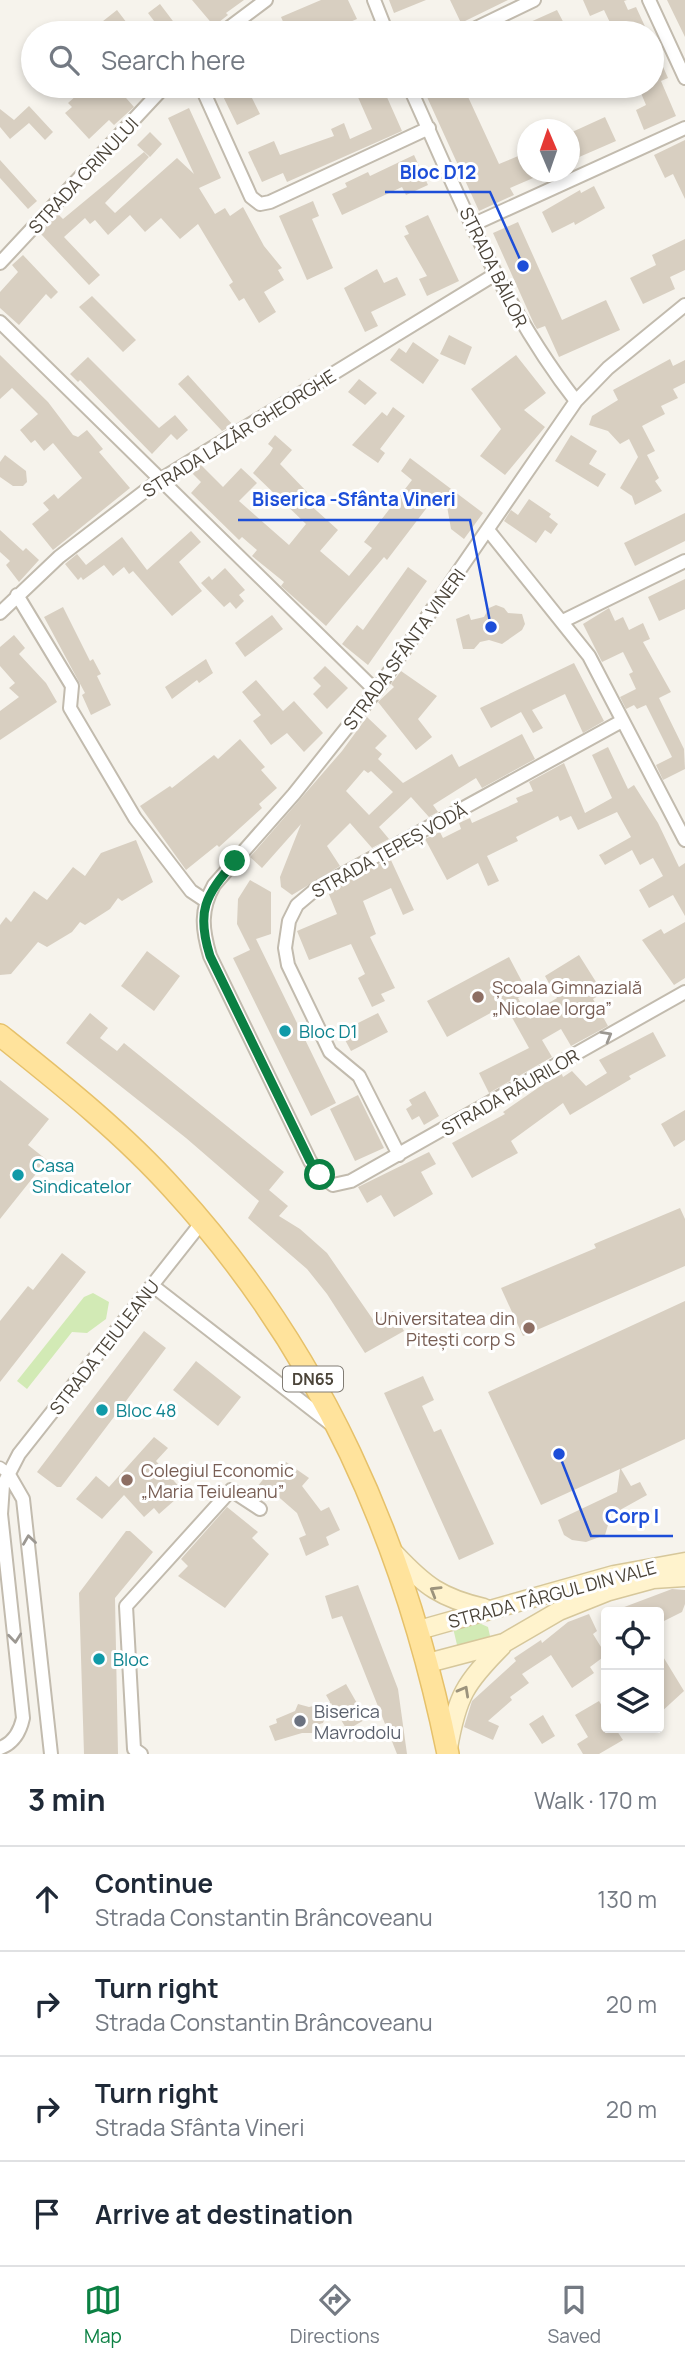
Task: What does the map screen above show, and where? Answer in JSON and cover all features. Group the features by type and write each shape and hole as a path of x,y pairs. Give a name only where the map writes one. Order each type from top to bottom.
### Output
{"main road":[{"name":"DN65","path":"0,1035 116,1133 202,1222 268,1309 342,1430 395,1554"},
{"path":"395,1554 421,1582 438,1594 487,1609"},
{"path":"395,1554 428,1663 448,1752"},
{"name":"STRADA TÂRGUL DIN VALE","path":"419,1630 641,1568 685,1562"},
{"name":"STRADA TÂRGUL DIN VALE","path":"428,1663 504,1643 559,1611 588,1598 653,1579 685,1577"},
{"path":"448,1752 454,1712 463,1689 504,1643"}],"street":[{"path":"238,21 266,0"},
{"path":"374,0 382,21"},
{"path":"491,21 534,0"},
{"path":"649,0 659,21"},
{"path":"664,32 685,78"},
{"name":"STRADA CRINULUI","path":"0,263 154,98"},
{"path":"206,98 251,197 260,204 270,202 429,128"},
{"name":"STRADA BĂILOR","path":"415,98 494,275 519,321 576,401"},
{"path":"472,225 685,128"},
{"name":"STRADA LAZĂR GHEORGHE","path":"0,613 68,550 158,481 494,275"},
{"name":"STRADA SFÂNTA VINERI","path":"206,901 214,885 294,794 376,691 576,401 608,368 684,308"},
{"path":"0,322 158,481 376,691"},
{"path":"488,530 589,656 685,840"},
{"path":"563,621 685,561"},
{"path":"18,595 72,686 70,708 135,818 191,891 206,901"},
{"name":"STRADA ȚEPEȘ VODĂ","path":"399,1155 359,1076 330,1052 288,965 285,948 289,921 298,905 316,890 622,721"},
{"name":"STRADA RÂURILOR","path":"206,901 202,921 210,956 310,1161 320,1175 333,1185 351,1181 399,1155 685,992"},
{"name":"STRADA TEIULEANU","path":"4,1470 202,1222"},
{"path":"153,1286 313,1413 342,1430"},
{"path":"0,1748 11,1743 21,1729 23,1718 1,1514 4,1470"},
{"path":"4,1470 23,1499 51,1754"},
{"path":"141,1754 134,1749 126,1606 231,1490 260,1509"}],"green space":[{"path":"93,1293 109,1302 106,1319 87,1333 72,1332 27,1389 17,1381 84,1297"},
{"path":"479,1623 488,1627 490,1636 458,1649 453,1628"}],"building":[{"path":"192,0 244,0 226,13 228,15 220,21 210,21"},
{"path":"321,0 348,0 357,19 283,21 281,17"},
{"path":"389,0 426,0 394,13"},
{"path":"450,0 508,0 465,21 460,21"},
{"path":"583,0 627,0 624,1 628,10 636,7 642,21 609,21 604,10 590,16"},
{"path":"667,0 685,0 685,37"},
{"path":"160,4 173,21 154,21 148,13"},
{"path":"117,10 125,21 103,21"},
{"path":"557,10 563,21 533,21"},
{"path":"664,88 676,116 644,130 636,110 646,105 643,98 664,98"},
{"path":"74,98 126,98 134,107 114,125 109,120 89,139 65,113 72,107 68,103"},
{"path":"224,98 252,98 260,114 237,125"},
{"path":"358,98 387,98 402,131 287,182 283,173 262,182 248,152 274,141 280,155 334,136 331,129 344,123 350,139 372,129"},
{"path":"427,98 469,98 499,164 517,157 517,182 524,182 510,188 514,195 479,211"},
{"path":"29,106 53,132 45,140 29,123 10,139 0,127 0,109 14,120"},
{"path":"189,108 221,178 199,188 215,214 225,208 230,216 243,207 264,246 282,268 278,270 284,280 264,292 276,312 259,323 244,298 239,301 229,285 233,282 198,224 180,239 161,218 145,232 130,215 108,235 95,220 90,224 85,218 64,237 100,275 89,285 40,233 58,214 63,219 144,152 149,157 105,203 115,213 177,158 194,174 168,118"},
{"path":"605,117 616,141 580,157 580,128"},
{"path":"150,132 162,144 150,157 137,145"},
{"path":"685,140 685,199 673,174 665,178 654,155"},
{"path":"414,155 428,185 406,195 402,187 342,215 332,194 347,187 345,183 368,172 370,176"},
{"path":"0,160 37,201 28,209 0,178"},
{"path":"594,186 605,208 575,225 574,222 552,233 542,212 580,190 581,193"},
{"path":"313,201 319,216 312,219 333,268 307,280 279,216"},
{"path":"428,215 459,281 427,296 419,279 427,276 404,236 409,234 405,226"},
{"path":"518,222 562,320 606,300 620,330 559,357 545,326 537,329 534,324 493,233"},
{"path":"685,239 685,270 670,277 675,289 643,304 630,278 656,265 652,255"},
{"path":"23,255 58,292 51,299 46,294 19,325 0,308 0,292 18,272 12,265"},
{"path":"377,269 384,283 397,277 406,295 371,312 378,326 365,332 344,288"},
{"path":"92,296 136,340 123,352 79,307"},
{"path":"449,335 472,347 465,365 440,354"},
{"path":"413,342 439,360 423,384 390,360 399,348 406,353"},
{"path":"0,355 48,402 73,435 78,437 87,430 103,449 99,452 130,488 53,550 32,524 49,510 43,503 54,494 58,499 82,478 53,443 44,451 35,440 31,443 20,430 38,414 12,388 0,399"},
{"path":"516,355 546,393 524,410 545,427 505,475 480,456 501,429 471,389"},
{"path":"88,357 159,428 175,415 188,430 177,440 171,434 152,454 80,380 78,382 70,374"},
{"path":"670,359 673,366 685,360 685,383 673,389 678,398 661,406 665,414 642,426 655,451 647,455 659,478 655,481 662,491 635,505 632,496 620,488 638,457 629,439 620,444 608,431 589,425 592,416 618,400 613,390"},
{"path":"188,375 233,425 222,431 178,384"},
{"path":"359,379 377,393 365,405 348,392"},
{"path":"393,407 405,416 380,449 385,453 378,463 352,445 382,412 387,416"},
{"path":"275,435 292,450 280,464 312,497 307,502 338,530 320,551 349,576 372,548 364,542 412,480 401,471 410,458 483,513 464,539 451,529 447,506 435,497 387,560 384,557 326,626 281,586 284,582 252,556 257,550 242,537 239,540 191,493 201,482 191,472 201,465 223,487 241,468 257,483 239,501 289,545 306,524 253,473 273,448 268,444"},
{"path":"571,435 597,451 589,464 606,474 598,487 555,461"},
{"path":"5,455 26,471 27,482 23,486 13,486 0,477 0,462"},
{"path":"529,499 551,514 549,517 558,524 551,534 545,530 536,543 504,521 511,510 518,515"},
{"path":"685,513 685,541 635,566 624,543"},
{"path":"0,530 23,551 26,548 39,560 19,582 6,565 10,561 0,552"},
{"path":"191,531 201,542 179,562 202,591 172,616 133,571 129,574 124,567 113,576 104,565 83,580 81,577 78,580 65,564 77,554 86,565 122,537 147,570"},
{"path":"408,567 427,581 368,665 342,644 357,625 363,630"},
{"path":"225,568 245,590 239,595 244,601 236,609 230,602 224,607 201,583 209,576 212,580"},
{"path":"685,579 685,609 659,621 648,597"},
{"path":"496,605 508,613 522,614 525,624 522,630 502,644 489,640 480,642 474,649 463,649 456,619 469,614 471,620 484,617 489,608"},
{"path":"63,607 90,661 93,659 101,674 97,676 111,705 91,715 82,695 85,693 44,617"},
{"path":"609,608 615,621 623,617 629,630 643,623 650,639 643,642 671,692 659,698 684,749 685,769 663,780 656,765 672,757 646,705 637,709 634,705 626,709 620,697 636,689 629,674 633,672 623,652 602,662 583,624"},
{"path":"272,615 283,629 245,657 235,643"},
{"path":"14,635 25,648 19,654 46,683 57,702 0,740 0,711 19,697 9,688 15,683 0,666 0,647"},
{"path":"206,659 213,673 199,683 197,680 172,699 165,687"},
{"path":"574,663 604,721 583,733 565,694 532,710 543,728 533,733 521,712 491,728 480,708"},
{"path":"325,666 348,688 327,709 313,694 321,686 313,678"},
{"path":"401,671 437,696 418,719 432,737 416,750 378,702 394,687 391,684"},
{"path":"256,680 283,711 294,701 323,733 304,752 287,733 271,745 253,721 261,715 242,692"},
{"path":"367,717 387,736 375,748 382,754 378,759 403,783 452,754 459,767 522,734 535,759 482,788 476,778 433,805 438,812 429,817 411,797 379,827 389,839 372,848 350,823 327,846 340,866 292,895 281,887 280,877 301,824 262,868 250,857 342,751","holes":["364,770 368,773 371,771 393,792 369,815 346,791"]},
{"path":"240,739 265,767 261,770 277,788 259,804 262,808 219,847 217,845 186,870 140,806 170,786 172,788 214,755 218,759"},
{"path":"608,747 628,789 634,785 658,823 679,867 685,863 685,916 673,895 649,908 639,890 663,876 653,858 640,865 632,850 605,865 599,855 631,837 617,812 578,830 571,816 560,821 558,816 516,837 518,841 487,856 499,881 488,886 478,863 447,880 425,839 440,832 443,838 461,829 459,823 470,818 472,823 518,802 516,798 533,791 529,782 564,763 585,813 612,798 592,755"},
{"path":"136,840 153,882 122,901 118,898 110,909 85,925 80,922 72,932 47,947 38,942 11,974 0,975 0,925 6,917 11,922 34,891 47,900 73,867 85,876 101,853"},
{"path":"390,858 414,910 403,915 391,888 363,901 376,934 370,937 395,988 381,994 385,1001 372,1007 358,978 365,974 351,944 309,960 297,931 337,914 328,892"},
{"name":"Bloc D1","path":"250,880 271,892 271,934 256,939 336,1103 311,1116 233,958 250,950 237,924 238,899"},
{"path":"685,922 685,978 674,985 642,940 661,929 664,934"},
{"path":"147,951 180,976 154,1011 121,986"},
{"path":"579,955 603,993 593,999 608,1026 571,1046 561,1029 542,1040 552,1057 489,1093 479,1073 529,1048 505,1005 447,1037 427,1001 509,957 528,993 518,998 530,1019 549,1008 547,1004 557,998 545,976"},
{"path":"90,1013 108,1028 100,1038 117,1051 124,1043 284,1172 269,1190 288,1206 279,1216 300,1229 327,1253 374,1321 393,1311 404,1331 365,1353 327,1294 307,1269 248,1218 259,1201 186,1138 66,1043"},
{"path":"378,1013 388,1032 351,1051 344,1038 351,1034 348,1028"},
{"path":"653,1032 666,1056 629,1076 631,1079 570,1115 563,1103 511,1141 518,1153 472,1178 452,1143 505,1114 503,1112 561,1072 563,1077 572,1071 586,1086 607,1073 599,1060"},
{"path":"0,1080 49,1119 28,1145 47,1160 0,1219"},
{"path":"425,1091 439,1116 424,1125 419,1116 412,1120 406,1109 412,1105 409,1100"},
{"path":"358,1095 384,1148 355,1161 330,1109"},
{"path":"685,1110 685,1140 674,1147 661,1124"},
{"path":"429,1152 436,1164 421,1172 433,1194 394,1217 381,1195 367,1203 358,1187"},
{"path":"680,1208 685,1219 685,1266 523,1336 501,1288 596,1248 594,1244"},
{"path":"62,1253 86,1272 0,1382 0,1321 28,1286 33,1290"},
{"path":"685,1301 685,1439 621,1469 631,1486 640,1482 647,1495 611,1515 605,1535 586,1542 572,1540 564,1535 558,1520 617,1492 620,1469 541,1505 488,1392"},
{"name":"Bloc 48","path":"144,1331 166,1348 61,1487 57,1487 37,1472"},
{"path":"196,1361 241,1397 218,1426 173,1390"},
{"path":"423,1376 434,1400 422,1406 434,1432 441,1429 494,1544 459,1560 384,1393"},
{"path":"154,1437 168,1448 156,1461 184,1492 159,1514 154,1508 144,1517 124,1495 102,1519 76,1499 96,1476 109,1487"},
{"path":"286,1462 309,1478 302,1486 321,1511 329,1507 340,1530 326,1537 329,1545 306,1556 299,1538 306,1535 297,1513 274,1493 269,1499 256,1488 271,1470 277,1475"},
{"path":"227,1507 258,1532 252,1538 269,1554 225,1608 178,1576 188,1566 181,1559"},
{"name":"Bloc","path":"126,1531 130,1531 153,1552 115,1598 118,1754 84,1754 79,1593"},
{"path":"358,1585 398,1689 407,1754 397,1754 342,1616 332,1619 325,1596"},
{"path":"672,1589 685,1590 682,1612 664,1621 664,1607 624,1607"},
{"path":"589,1614 597,1631 593,1634 601,1647 601,1659 590,1667 594,1673 572,1688 551,1655 522,1674 529,1683 510,1697 512,1700 488,1721 499,1726 493,1740 464,1727 472,1701 516,1661 514,1658 541,1640 542,1643 568,1622"},
{"path":"664,1658 684,1691 664,1709"},
{"path":"346,1684 366,1719 347,1730 331,1703 323,1723 316,1725 312,1733 302,1733 275,1741 269,1726 277,1723 276,1719 295,1711 298,1704 309,1707 330,1702 326,1695"},
{"path":"599,1701 601,1733 618,1733 623,1740 599,1754 583,1754 577,1744 588,1737 575,1715"},
{"path":"543,1715 555,1736 542,1744 529,1724"}],"place":[{"name":"Bloc D12","path":"523,266"},
{"name":"Biserica -Sfânta Vineri","path":"491,627"},
{"name":"Școala Gimnazială „Nicolae Iorga”","path":"478,997"},
{"name":"Bloc D1","path":"285,1031"},
{"name":"Casa Sindicatelor","path":"18,1175"},
{"name":"Universitatea din Pitești corp S","path":"529,1328"},
{"name":"Bloc 48","path":"102,1410"},
{"name":"Corp I","path":"559,1454"},
{"name":"Colegiul Economic „Maria Teiuleanu”","path":"127,1480"},
{"name":"Bloc","path":"99,1659"},
{"name":"Biserica Mavrodolu","path":"300,1721"}],"route":[{"path":"235,861 214,885 206,901 202,921 204,936 210,956 310,1161 320,1175"}]}
